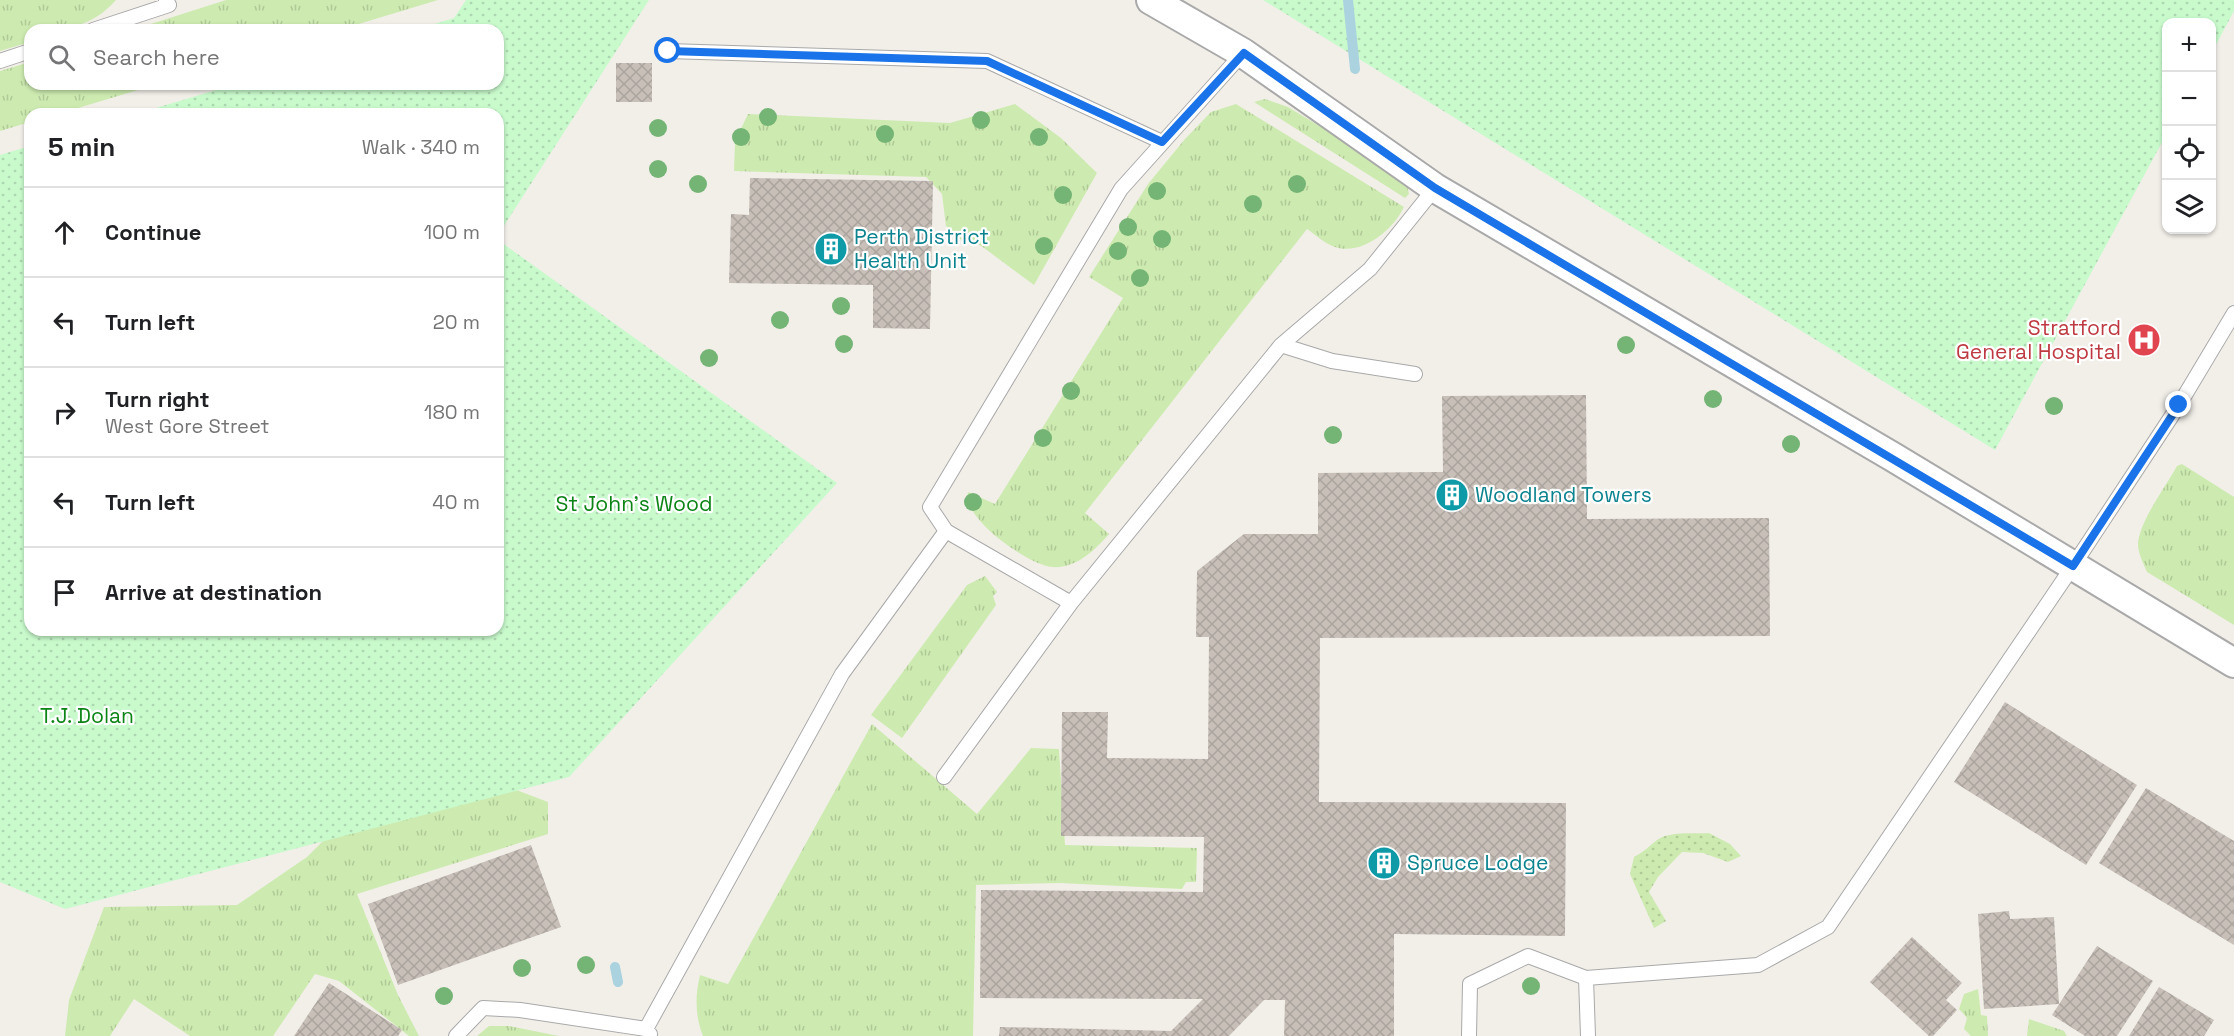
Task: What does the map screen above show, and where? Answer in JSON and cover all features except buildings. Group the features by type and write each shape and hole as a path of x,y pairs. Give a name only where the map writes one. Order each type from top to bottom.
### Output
{"street":[{"path":"1151,0 1244,53 1435,188 2234,663"}],"lane":[{"path":"111,24 169,5 166,0"},
{"path":"668,51 987,61 1162,142"},
{"path":"0,61 24,53"},
{"path":"1071,603 946,531 930,507 1121,189 1244,53"},
{"path":"944,777 1071,603 1281,345 1370,269 1435,188"},
{"path":"1469,1036 1470,984 1528,956 1586,978 1758,965 1827,927 2073,566 2179,405 2234,313"},
{"path":"1281,345 1332,361 1415,374"},
{"path":"456,1036 483,1008 520,1010 649,1033 842,674 946,531"},
{"path":"1586,978 1588,1036"}],"green space":[{"path":"0,0 116,0 107,9 82,24 24,24 24,44 0,51"},
{"path":"226,0 438,0 359,24 151,24"},
{"path":"466,0 649,0 504,226 504,108 156,108 216,90 504,90 504,24 434,24 454,18"},
{"path":"1263,0 2234,0 2234,11 2216,45 2216,18 2162,18 2162,142 1995,450"},
{"path":"24,64 24,90 138,90 78,108 24,108 24,124 0,131 0,71"},
{"path":"1265,99 1288,107 1400,175 1407,185 1409,194 1405,198 1254,102"},
{"path":"1015,104 1061,138 1097,173 1034,285 980,245 964,243 946,226 942,194 926,177 734,171 735,141 748,114 950,123"},
{"path":"1236,104 1404,207 1392,224 1376,239 1356,248 1345,249 1331,246 1307,229 1085,513 1109,534 1091,552 1069,565 1052,567 1028,558 985,527 969,503 968,492 995,504 1123,298 1089,277 1148,184 1185,139 1211,112"},
{"name":"St John's Wood","path":"24,148 24,636 504,636 504,244 837,483 569,777 65,909 0,882 0,155"},
{"path":"2182,464 2234,497 2234,625 2147,572 2140,554 2138,544 2143,525 2177,466"},
{"path":"985,576 997,592 993,596 996,605 902,738 871,715 967,585"},
{"path":"872,724 977,814 1031,748 1059,749 1065,845 1197,848 1196,882 1186,882 1182,889 1060,883 976,885 973,1036 703,1036 698,1021 697,1006 700,975 728,984"},
{"path":"501,784 548,802 548,834 357,894 398,995 419,1036 409,1036 339,981 315,974 273,1036 190,1036 134,999 110,1036 65,1036 69,1000 104,907 237,905 307,857 345,819"},
{"path":"1709,833 1730,844 1741,856 1728,862 1703,853 1682,852 1658,877 1649,892 1666,921 1654,928 1630,874 1634,857 1662,837 1675,834"},
{"path":"1978,989 1981,1015 1987,1016 1988,1036 1971,1036 1964,1029 1967,1018 1959,1009 1964,994"},
{"path":"2029,1019 2064,1031 2067,1036 2027,1036"},
{"path":"489,1026 509,1026 559,1036 477,1036"}],"waterway":[{"path":"1348,0 1355,69"},
{"path":"615,967 618,982"}],"place":[{"name":"Perth District Health Unit","path":"831,249"},
{"name":"Stratford General Hospital","path":"2144,340"},
{"name":"Woodland Towers","path":"1452,495"},
{"name":"Spruce Lodge","path":"1384,863"}],"route":[{"path":"668,51 987,61 1162,142 1244,53 1435,188 1893,457 2073,566 2179,405"}],"park label":[{"name":"T.J. Dolan","path":"87,716"}]}
